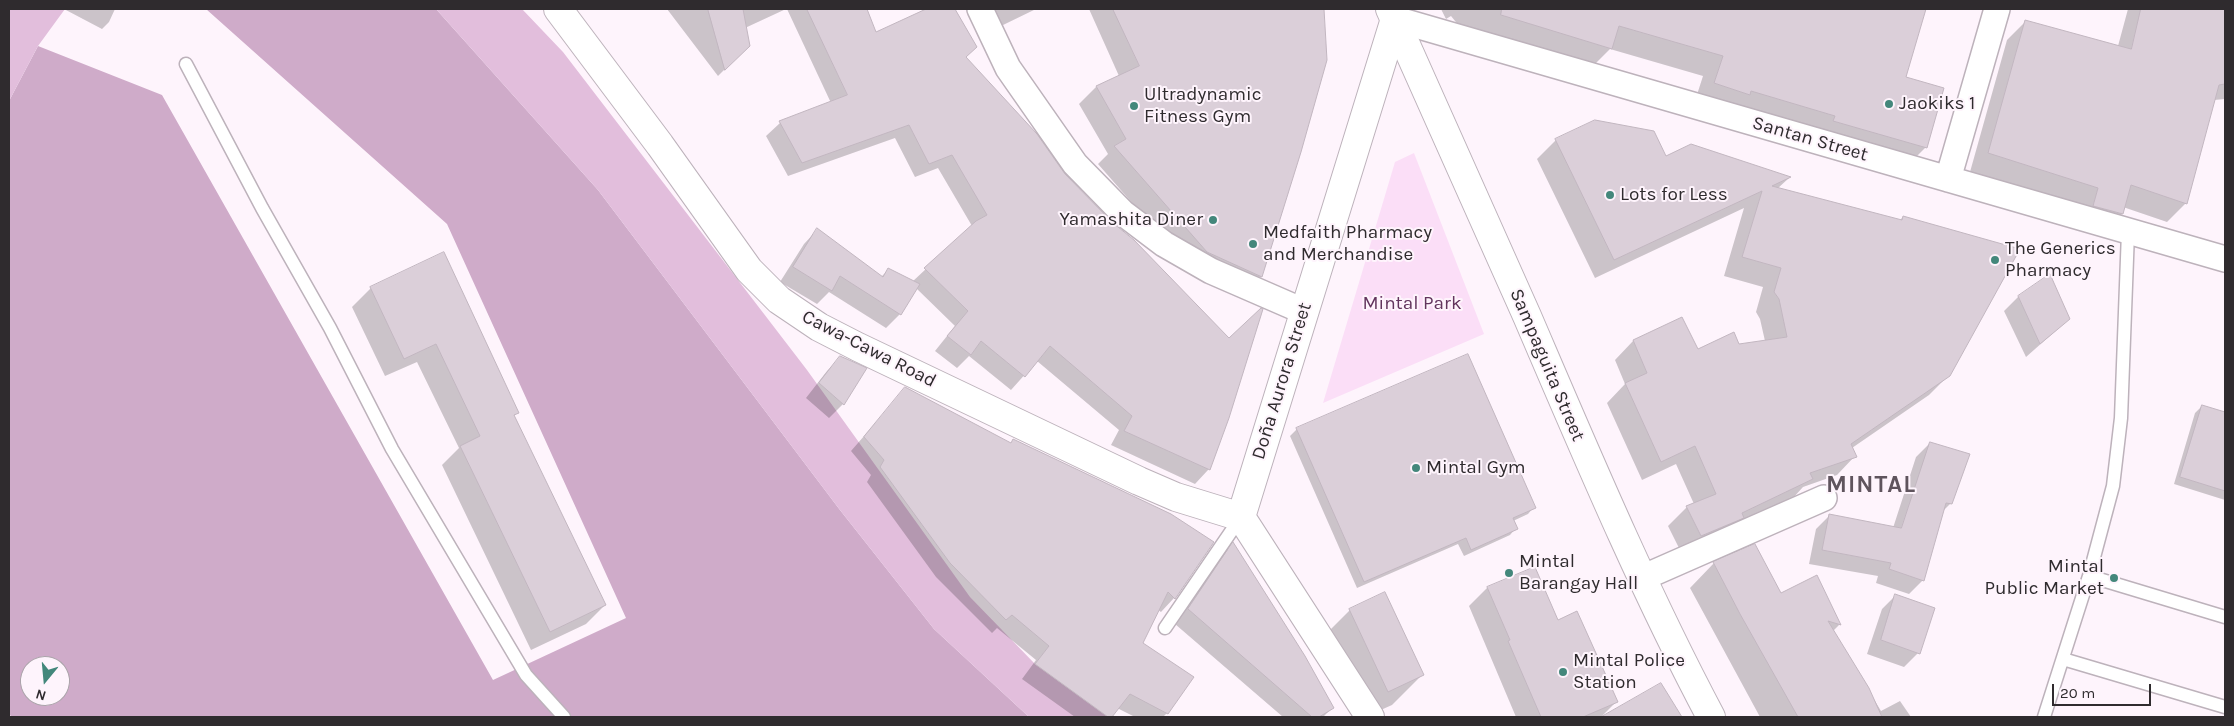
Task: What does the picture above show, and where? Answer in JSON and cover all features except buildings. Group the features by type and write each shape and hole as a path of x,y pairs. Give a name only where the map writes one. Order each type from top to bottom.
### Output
{"main road":[{"name":"Cawa-Cawa Road","path":"558,9 660,145 749,270 779,300 819,327 858,348 1139,481 1176,497 1242,517"},
{"name":"Doña Aurora Street","path":"1242,517 1392,14"},
{"name":"Sampaguita Street","path":"1392,14 1468,180 1584,450 1642,578 1674,647 1711,717"},
{"path":"1242,517 1370,717"}],"street":[{"path":"980,9 1008,68 1075,164 1123,214 1164,244 1212,271 1303,311"},
{"path":"1948,179 1997,9"},
{"name":"Santan Street","path":"1392,14 2225,260"},
{"path":"1642,578 1824,498"}],"lane":[{"path":"186,64 262,208 330,328 392,449 526,675 564,717"},
{"path":"2044,717 2089,576 2113,486 2121,418 2128,232"},
{"path":"1165,628 1242,517"},
{"path":"2089,576 2225,617"},
{"path":"2063,659 2225,707"}],"green space":[{"name":"Mintal Park","path":"1414,153 1484,334 1323,403 1395,162"}],"shaded area":[{"path":"9,9 65,9 38,46 9,101"},
{"path":"206,9 436,9 598,190 840,510 934,629 1029,717 12,717 9,714 9,101 38,46 162,95 493,680 626,618 447,224"},
{"path":"436,9 522,9 563,52 807,370 970,597 1035,664 1108,717 1029,717 934,629 840,510 598,190"}],"place":[{"name":"Jaokiks 1","path":"1889,104"},
{"name":"Ultradynamic Fitness Gym","path":"1134,106"},
{"name":"Lots for Less","path":"1610,195"},
{"name":"Yamashita Diner","path":"1213,220"},
{"name":"Medfaith Pharmacy and Merchandise","path":"1253,244"},
{"name":"The Generics Pharmacy","path":"1995,260"},
{"name":"Mintal Gym","path":"1416,468"},
{"name":"Mintal Barangay Hall","path":"1509,573"},
{"name":"Mintal Public Market","path":"2114,578"},
{"name":"Mintal Police Station","path":"1563,672"}],"district":[{"name":"MINTAL","path":"1871,485"}]}
